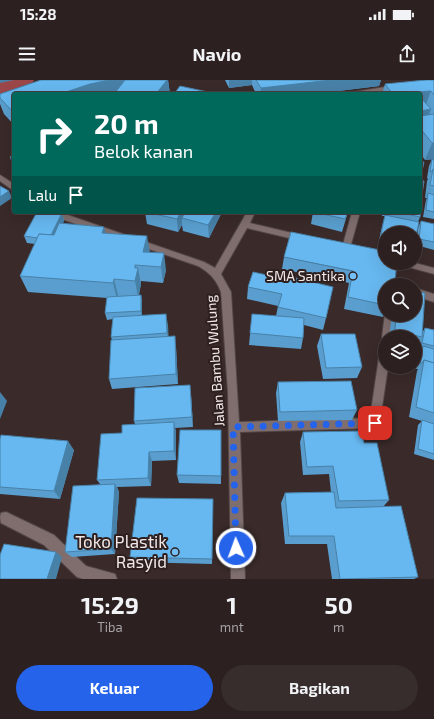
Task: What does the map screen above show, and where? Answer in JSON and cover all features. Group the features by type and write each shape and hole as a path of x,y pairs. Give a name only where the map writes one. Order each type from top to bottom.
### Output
{"street":[{"path":"367,92 405,86"},
{"path":"0,177 12,186"},
{"path":"56,214 201,264 217,273 250,214"},
{"path":"345,248 355,214"},
{"path":"245,225 315,241"},
{"path":"422,268 434,271"},
{"name":"Jalan Bambu Wulung","path":"217,273 226,292 233,393 238,579"},
{"path":"422,294 434,298"},
{"path":"233,427 375,423 382,374"},
{"path":"6,518 49,540 82,572 110,579"}],"building":[{"path":"41,80 109,80 90,84 66,92 12,92 12,111 0,98 0,94"},
{"path":"125,80 167,80 158,92 116,92"},
{"path":"256,80 331,80 261,88"},
{"path":"434,80 434,95 431,91 391,92 385,84"},
{"path":"180,86 208,92 176,92"},
{"path":"422,99 431,109 422,111"},
{"path":"434,114 434,143 432,143 422,130 422,116"},
{"path":"432,159 434,160 434,169 430,172"},
{"path":"434,169 434,186 430,185"},
{"path":"422,180 424,181 422,195"},
{"path":"0,186 9,191 0,197"},
{"path":"428,193 434,195 434,212 426,210"},
{"path":"36,214 62,214 51,235 39,234 38,238 24,236"},
{"path":"155,214 180,214 177,219"},
{"path":"184,214 215,214 208,225 182,218"},
{"path":"323,214 347,214 345,219"},
{"path":"407,214 420,214 420,217"},
{"path":"385,215 419,222 418,226 383,226"},
{"path":"421,221 434,224 434,242 422,240 422,226 420,226"},
{"path":"59,223 104,227 102,233 147,236 143,252 164,253 161,267 135,265 135,268 138,268 135,281 114,279 113,283 20,276 39,234 54,235"},
{"path":"291,232 378,250 378,270 396,270 395,278 378,278 378,303 348,297 353,271 284,257"},
{"path":"253,272 286,279 287,276 333,287 326,318 278,307 282,294 248,287"},
{"path":"422,292 425,293 422,337 422,330 395,330 396,322 422,322"},
{"path":"141,295 141,311 105,313 107,297"},
{"path":"166,314 167,333 111,337 113,317"},
{"path":"252,314 304,318 303,338 250,333"},
{"path":"425,328 434,330 434,346 422,343"},
{"path":"321,334 355,334 362,367 326,368"},
{"path":"175,336 176,374 109,379 111,340"},
{"path":"423,346 434,349 434,363 424,360 422,363"},
{"path":"424,360 434,363 434,413 416,407"},
{"path":"351,381 357,410 280,412 278,382"},
{"path":"190,385 192,417 134,421 135,388"},
{"path":"422,420 434,424 434,454 418,449"},
{"path":"174,422 174,451 149,452 148,478 97,480 101,434 122,433 122,425"},
{"path":"180,430 221,430 221,476 177,475"},
{"path":"361,431 364,443 377,443 389,500 339,501 333,466 307,467 303,432"},
{"path":"1,435 68,441 54,491 0,487"},
{"path":"115,484 111,549 65,552 73,486"},
{"path":"334,492 336,508 401,506 418,577 340,579 334,536 289,536 285,493"},
{"path":"137,498 213,499 212,559 130,557"},
{"path":"4,544 56,552 47,579 0,579 0,555"}],"waterway":[{"path":"0,85 18,80"}],"place":[{"name":"SMA Santika","path":"353,276"},
{"name":"Toko Plastik Rasyid","path":"175,552"}],"route":[{"path":"236,548 233,427 375,423"}]}
